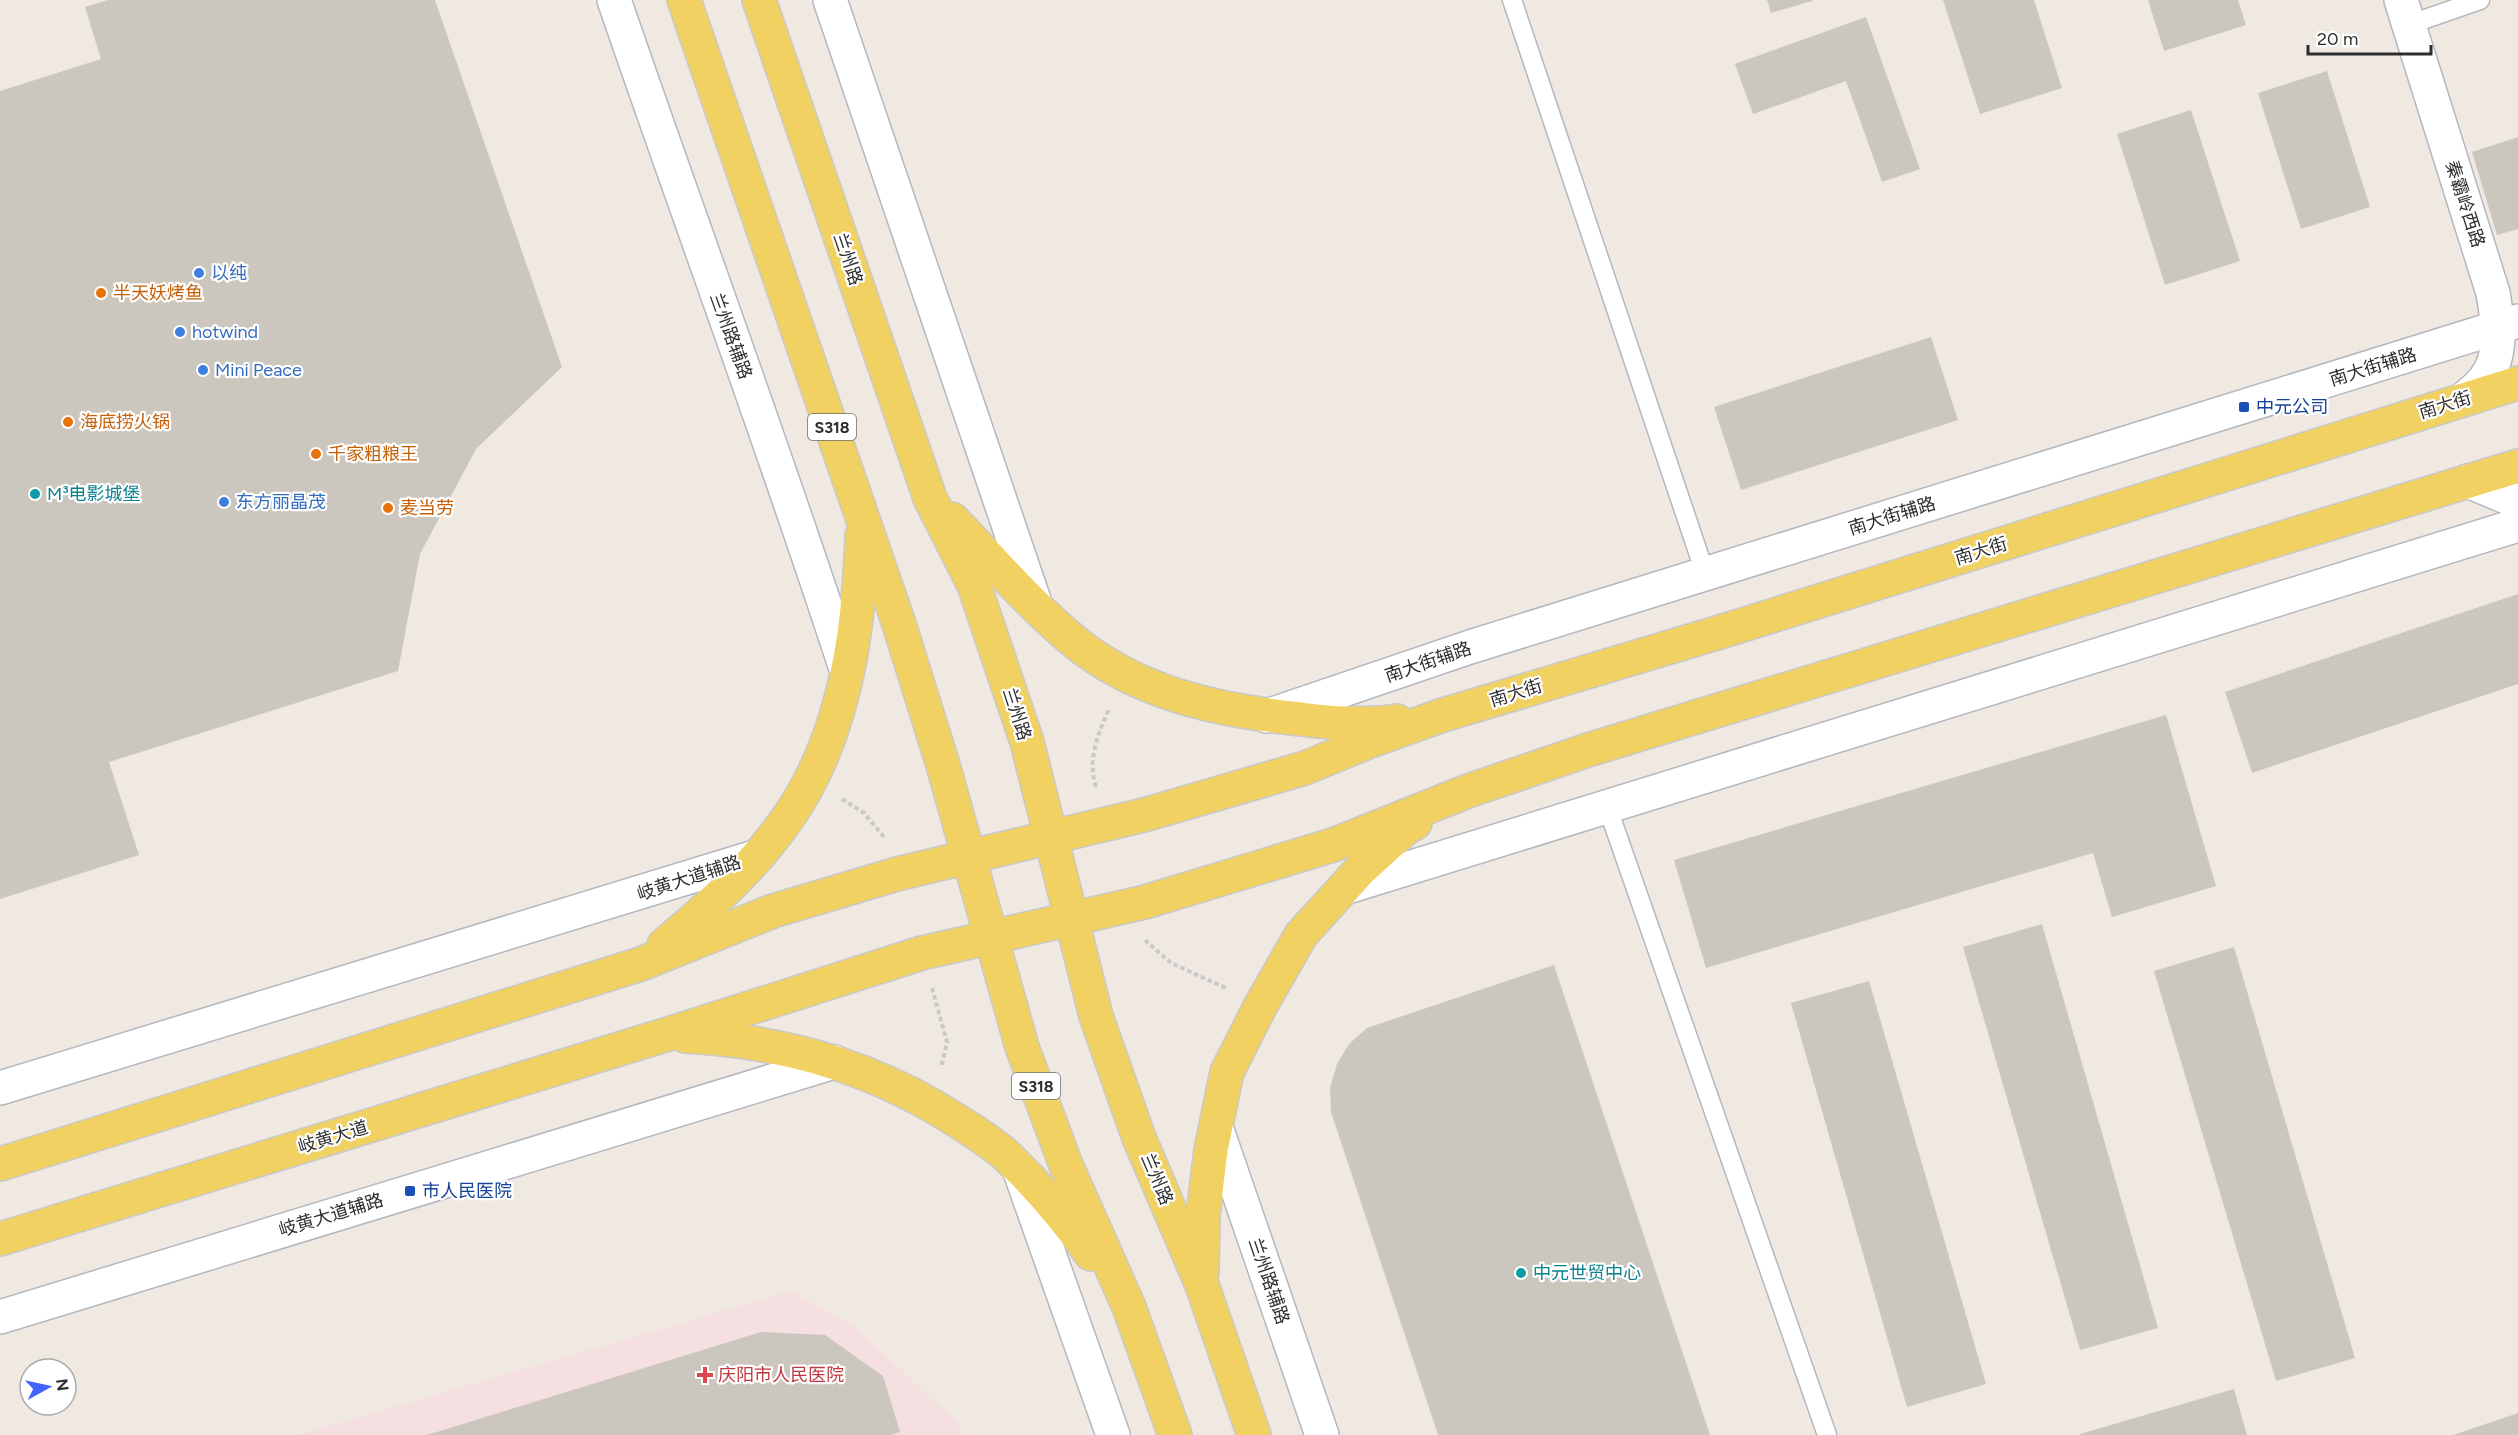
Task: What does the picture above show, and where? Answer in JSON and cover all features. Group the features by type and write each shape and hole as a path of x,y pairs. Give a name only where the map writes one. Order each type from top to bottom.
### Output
{"main road":[{"name":"S318","path":"684,0 863,516 939,754 1022,1047 1066,1165 1129,1306 1175,1435"},
{"name":"兰州路","path":"759,0 930,498 974,585 1027,742 1096,1016 1139,1138 1202,1285 1254,1435"},
{"name":"南大街","path":"1443,715 1743,625 2518,382"},
{"path":"1202,1285 1203,1216 1210,1150 1227,1072 1261,1005 1301,935 1361,869 1406,828 1468,791 1588,750 2518,466"},
{"path":"930,498 1036,606 1076,642 1125,675 1187,700 1267,716 1329,722 1381,723 1443,715"},
{"path":"641,964 690,923 758,856 791,812 811,780 831,730 847,672 857,622 863,516"},
{"path":"0,1164 641,964 773,911 897,874 1144,815 1305,768 1370,741 1443,715"},
{"name":"岐黄大道","path":"0,1239 665,1035 922,953 1145,902 1333,845 1468,791"},
{"path":"665,1035 725,1038 777,1047 834,1062 878,1078 932,1104 1007,1156 1070,1225 1129,1306"}],"street":[{"name":"兰州路辅路","path":"614,0 688,217 801,531 847,672"},
{"path":"830,0 1036,606"},
{"name":"秦霸岭西路","path":"2413,11 2493,292 2512,318 2496,358 2484,380 2463,400"},
{"name":"南大街辅路","path":"1267,716 1470,647 2512,318"},
{"path":"2468,481 2518,502"},
{"path":"1344,888 2518,525"},
{"name":"岐黄大道辅路","path":"0,1088 758,856"},
{"name":"岐黄大道辅路","path":"0,1317 834,1062"},
{"name":"兰州路辅路","path":"1216,1127 1322,1435"},
{"path":"1019,1169 1113,1435"}],"lane":[{"path":"1512,0 1705,573"},
{"path":"2413,11 2480,0"},
{"path":"1607,806 1827,1435"}],"shaded area":[{"name":"庆阳市人民医院","path":"791,1291 855,1327 959,1424 963,1435 298,1435"}],"building":[{"name":"东方丽晶茂","path":"108,0 435,0 562,367 476,449 420,554 398,671 109,762 139,855 0,899 0,91 101,59 85,7"},
{"path":"1767,0 1812,0 1812,1 1771,13"},
{"path":"1943,0 2034,0 2062,88 1980,114"},
{"path":"2148,0 2238,0 2246,25 2164,51"},
{"path":"1866,17 1920,169 1882,182 1846,81 1753,114 1735,64"},
{"path":"2327,71 2370,207 2301,229 2258,93"},
{"path":"2191,110 2240,261 2165,285 2117,134"},
{"path":"2518,137 2518,229 2497,235 2472,152"},
{"path":"1931,337 1958,420 1741,490 1714,407"},
{"path":"2518,594 2518,684 2252,773 2225,692"},
{"path":"2166,715 2216,886 2112,917 2093,853 1706,968 1674,860"},
{"path":"2042,924 2158,1328 2080,1350 1963,947"},
{"path":"2234,947 2355,1358 2276,1381 2154,971"},
{"name":"中元世贸中心","path":"1554,965 1710,1435 1438,1435 1331,1112 1330,1088 1337,1064 1349,1044 1367,1028"},
{"path":"1869,981 1986,1384 1907,1407 1791,1003"},
{"path":"761,1332 825,1335 883,1376 900,1432 891,1435 427,1435"},
{"path":"2234,1389 2247,1435 2080,1435 2080,1434"},
{"path":"2518,1413 2518,1435 2453,1435"}],"place":[{"name":"以纯","path":"199,273"},
{"name":"半天妖烤鱼","path":"101,293"},
{"name":"hotwind","path":"180,332"},
{"name":"Mini Peace","path":"203,370"},
{"name":"中元公司","path":"2244,407"},
{"name":"海底捞火锅","path":"68,422"},
{"name":"千家粗粮王","path":"316,454"},
{"name":"M³电影城堡","path":"35,494"},
{"name":"东方丽晶茂","path":"224,502"},
{"name":"麦当劳","path":"388,508"},
{"name":"市人民医院","path":"410,1191"},
{"name":"中元世贸中心","path":"1521,1273"},
{"name":"庆阳市人民医院","path":"705,1375"}]}
